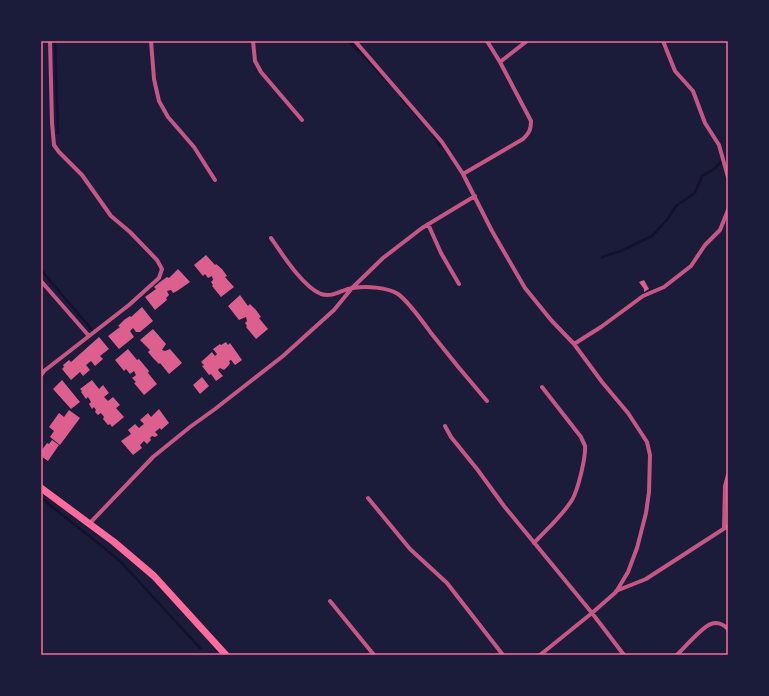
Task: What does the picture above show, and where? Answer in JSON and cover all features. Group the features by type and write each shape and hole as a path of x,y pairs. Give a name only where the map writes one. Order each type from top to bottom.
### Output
{"main road":[{"path":"41,488 90,523 154,576 226,655"}],"street":[{"path":"41,375 44,371 130,305 159,278 162,269 157,260 130,232 111,216 82,176 54,146 50,41"},
{"path":"151,41 154,79 159,102 168,117 194,147 215,180"},
{"path":"253,41 255,61 261,72 302,120"},
{"path":"355,41 442,142 463,174 492,231 525,288 551,320 574,344 602,382 628,413 645,438 650,456 649,492 646,513 639,541 628,572 616,592 540,655"},
{"path":"463,174 523,139 531,128 531,121 500,62 487,41"},
{"path":"500,62 527,41"},
{"path":"663,41 675,71 693,91 705,123 719,145 728,177"},
{"path":"90,523 153,457 284,356 334,310 352,288 383,258 428,224 475,196"},
{"path":"574,344 601,327 643,296 664,287 691,266 705,245 720,230 728,210"},
{"path":"428,224 441,253 459,284"},
{"path":"271,238 297,273 315,291 327,295 334,295 352,288 372,288 390,290 398,294 487,401"},
{"path":"41,281 89,336"},
{"path":"534,543 559,517 572,500 580,475 585,445 582,437 542,386"},
{"path":"445,426 451,437 504,506 592,613 624,655"},
{"path":"616,592 646,580 726,527 725,486 728,475"},
{"path":"368,498 410,549 447,583 503,655"},
{"path":"330,601 374,655"},
{"path":"677,655 711,624 720,623 728,629"}],"building":[{"path":"206,255 215,265 216,264 222,269 227,276 225,277 234,287 221,297 212,286 212,276 208,278 205,274 203,276 194,265"},
{"path":"178,269 190,282 173,293 171,290 167,291 169,295 166,298 167,300 155,310 145,297 156,289 154,287 167,277 169,278"},
{"path":"644,280 649,289 644,292 644,289 639,282"},
{"path":"240,295 248,306 250,304 256,310 261,317 259,318 268,329 256,339 246,327 246,317 239,320 228,306"},
{"path":"142,307 153,321 140,332 136,332 133,328 130,331 134,337 119,349 108,336 120,327 118,326 124,320 130,316 131,317"},
{"path":"153,329 166,344 162,350 165,351 170,349 182,363 169,374 160,363 159,364 153,358 148,352 150,350 140,340"},
{"path":"99,337 109,349 100,356 103,359 95,366 91,361 86,365 90,370 83,376 80,372 71,380 62,369 64,367 63,365 69,360 71,362"},
{"path":"226,342 228,345 230,343 242,360 235,365 231,360 229,361 229,365 224,370 220,368 218,370 223,376 216,381 211,374 209,375 202,366 204,365 201,362 212,352 215,356 217,354 213,349"},
{"path":"128,349 149,371 148,373 157,384 144,395 134,383 136,382 132,378 136,375 134,371 130,374 126,369 124,371 115,360"},
{"path":"202,377 209,386 200,394 193,385"},
{"path":"62,380 80,402 71,409 53,389"},
{"path":"92,380 99,389 103,385 109,393 104,397 108,401 113,397 120,405 116,408 124,417 112,427 103,419 104,417 101,413 98,415 95,412 96,410 94,407 92,409 89,404 91,402 88,397 86,399 81,392 82,391 80,389"},
{"path":"159,409 169,423 161,430 160,428 155,432 158,435 155,437 152,436 150,438 151,440 147,444 144,441 140,445 142,448 133,455 121,441 131,434 128,430 135,424 139,428 144,424 140,420 148,413 151,417"},
{"path":"69,410 80,418 60,445 50,437 54,431 49,427 59,413 64,417"},
{"path":"52,440 59,445 48,461 41,456 41,451 47,443 49,444"}],"waterway":[{"path":"55,41 58,133"},
{"path":"348,41 368,60 387,82"},
{"path":"660,41 664,48"},
{"path":"401,98 419,118"},
{"path":"433,134 440,147"},
{"path":"602,257 621,251 652,236 667,220 676,206 695,193 702,176 714,169 722,161 728,160"},
{"path":"41,270 93,331"},
{"path":"41,498 121,562 200,648"}]}
